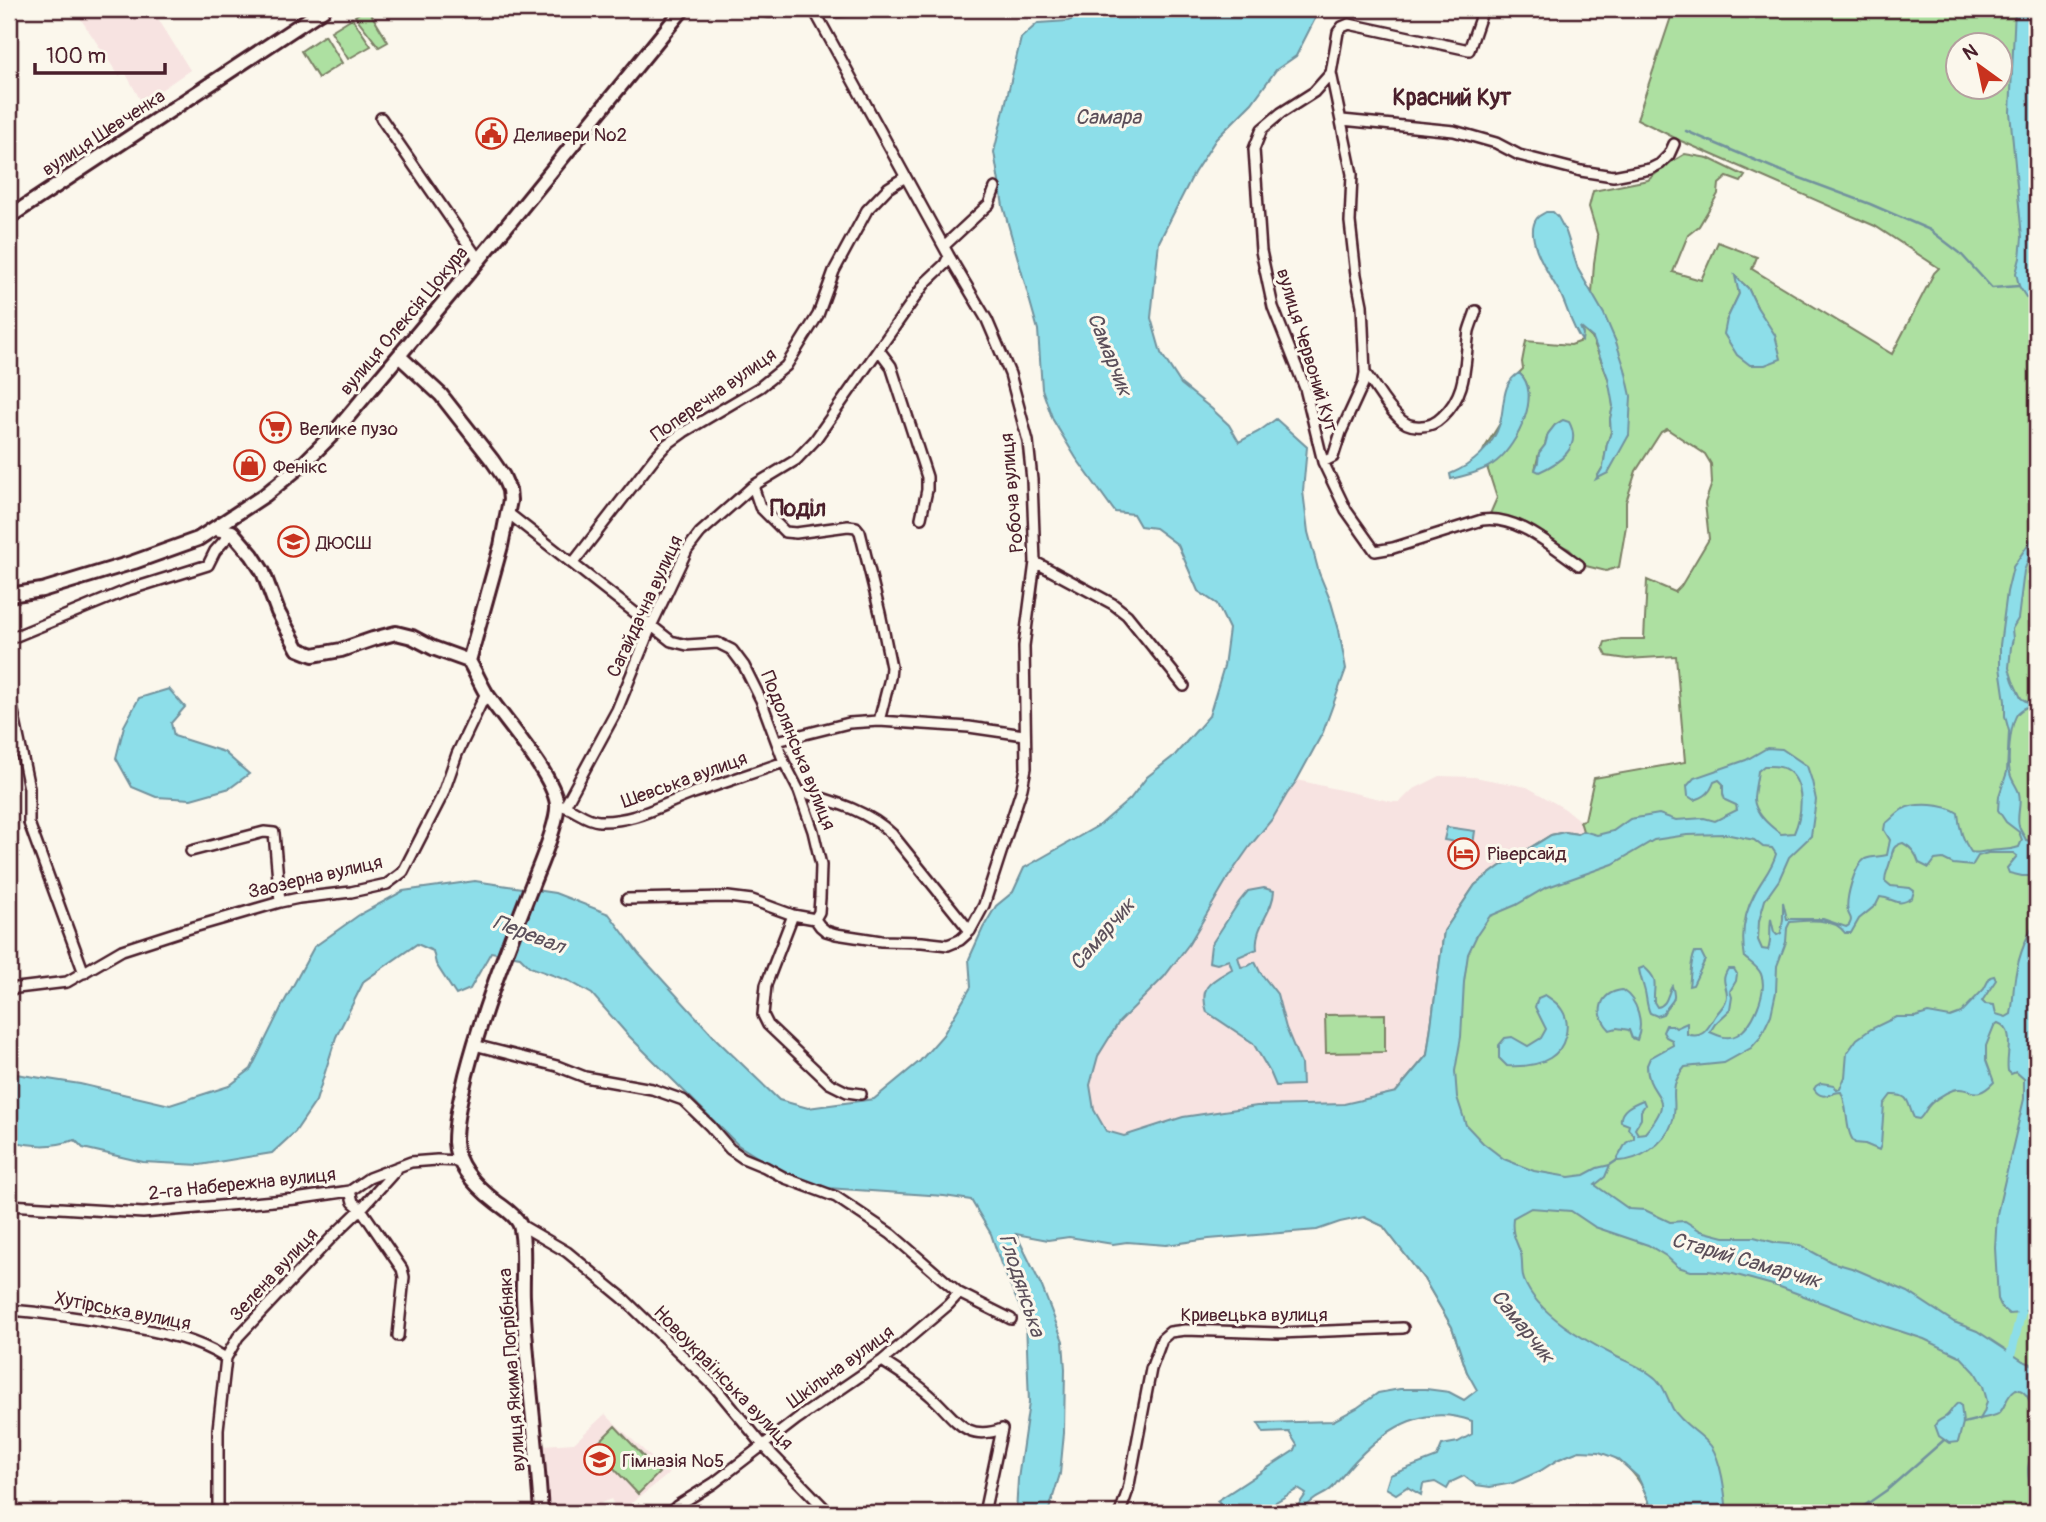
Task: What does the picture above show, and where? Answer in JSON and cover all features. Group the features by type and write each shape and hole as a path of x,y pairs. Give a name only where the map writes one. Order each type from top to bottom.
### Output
{"street":[{"name":"вулиця Олексія Цокура","path":"9,595 42,590 198,539 265,495 319,449 479,260 683,9"},
{"path":"750,9 770,12 780,9"},
{"path":"812,9 856,9"},
{"name":"Робоча вулиця","path":"812,9 949,256 988,320 1010,374 1028,441 1035,562 1024,646 1026,768 1022,789 984,905 970,931"},
{"name":"вулиця Червоний Кут","path":"1323,462 1333,457 1340,432 1355,405 1365,373 1362,305 1350,222 1352,174 1331,73 1338,32 1349,24 1469,50 1483,9"},
{"name":"вулиця Шевченка","path":"9,217 317,11"},
{"name":"вулиця Червоний Кут","path":"1331,73 1314,92 1262,129 1254,149 1261,251 1273,307 1305,388 1323,462 1346,510 1375,551 1393,548 1482,520 1495,519 1507,521 1540,539 1579,565"},
{"path":"381,118 479,260"},
{"path":"1342,120 1454,131 1496,143 1519,155 1613,176 1650,169 1660,164 1674,144"},
{"name":"Поперечна вулиця","path":"573,563 666,445 760,387 786,366 818,315 834,271 867,210 888,188 905,177"},
{"path":"944,246 989,204 995,188"},
{"name":"Сагайдачна вулиця","path":"474,1045 492,988 544,855 555,817 617,710 652,624 687,551 700,533 753,486 796,460 815,440 926,282 946,264 949,256"},
{"path":"1365,373 1398,418 1406,424 1427,426 1436,422 1449,411 1459,396 1465,374 1470,328 1476,311"},
{"path":"879,351 891,366 927,478 922,517"},
{"path":"399,356 441,395 492,460 509,490 508,513 490,590 469,660 486,693 518,735 561,805"},
{"path":"753,486 760,507 785,532 848,526 856,527 860,532 891,667 879,721"},
{"name":"Подолянська вулиця","path":"508,513 671,640 687,645 718,643 732,650 744,666 761,700 813,831 821,865 821,898 815,919"},
{"path":"216,529 232,532 244,544 263,572 278,612 298,649 313,655 341,650 396,633 469,660"},
{"path":"9,639 128,590 208,565 215,551 232,532"},
{"path":"1035,562 1113,604 1127,615 1184,686"},
{"path":"9,692 29,788 30,823 84,973"},
{"name":"Заозерна вулиця","path":"9,989 67,982 122,950 280,902 387,884 403,872 443,794 457,754 486,693"},
{"path":"777,741 849,723 879,721 969,727 1024,735"},
{"name":"Шевська вулиця","path":"561,805 594,821 621,821 784,762"},
{"path":"627,899 728,897 752,900 793,915 815,919 825,930 836,934 881,941 947,945 960,940 970,931 879,821 799,791"},
{"path":"191,850 264,832 274,833 280,902"},
{"path":"793,915 766,985 763,1015 768,1025 829,1083 847,1092 861,1094"},
{"path":"519,1224 512,1213 485,1193 470,1177 456,1147 455,1127 474,1045 557,1066 585,1077 652,1089 683,1100 730,1149 743,1158 785,1178 836,1197 858,1210 891,1234 959,1293 1011,1319"},
{"name":"2-га Набережна вулиця","path":"9,1205 143,1213 295,1199 350,1191 369,1178 411,1162 461,1161"},
{"name":"Зелена вулиця","path":"218,1513 218,1429 226,1357 237,1337 399,1166"},
{"path":"350,1191 353,1202 361,1209 402,1269 404,1278 398,1336"},
{"name":"Новоукраїнська вулиця","path":"519,1224 566,1252 623,1298 715,1387 762,1444 829,1513"},
{"name":"вулиця Якима Погрібняка","path":"519,1224 522,1238 522,1293 527,1368 541,1513"},
{"name":"Шкільна вулиця","path":"670,1513 741,1464 762,1444 882,1361 948,1306 959,1293"},
{"name":"Хутірська вулиця","path":"9,1310 92,1319 173,1335 206,1345 226,1357"},
{"name":"Кривецька вулиця","path":"1120,1513 1128,1490 1151,1369 1162,1339 1170,1332 1185,1330 1279,1333 1403,1328"},
{"path":"882,1361 916,1383 962,1427 974,1432 992,1433 1003,1429 984,1513"}],"shaded area":[{"path":"74,9 152,9 190,70 142,103 125,72 119,76"},
{"path":"1440,776 1474,777 1527,787 1565,809 1580,821 1583,831 1577,834 1565,832 1551,835 1474,885 1444,931 1427,1055 1396,1092 1344,1104 1257,1106 1183,1117 1124,1136 1106,1131 1094,1110 1090,1085 1098,1056 1119,1022 1164,977 1189,944 1229,876 1273,818 1297,780 1400,802 1412,790"},
{"name":"Гімназія №5","path":"605,1414 669,1474 633,1502 615,1507 611,1499 601,1503 607,1513 550,1513 543,1445 574,1443"}],"green space":[{"path":"368,9 388,42 379,47 355,16"},
{"path":"1665,9 2037,9 2037,1513 1651,1513 1636,1477 1617,1459 1593,1451 1577,1452 1559,1459 1467,1372 1452,1327 1424,1279 1383,1226 1364,1217 1396,1092 1427,1055 1444,931 1475,885 1551,835 1565,832 1577,834 1583,831 1580,821 1585,820 1594,778 1685,762 1676,656 1627,659 1607,656 1603,648 1605,642 1644,639 1647,580 1675,592 1709,539 1705,503 1712,483 1711,464 1705,454 1667,429 1661,432 1636,471 1626,502 1626,526 1619,567 1606,571 1586,566 1569,549 1504,516 1490,514 1497,498 1487,467 1477,467 1484,449 1499,425 1518,433 1524,419 1529,394 1528,386 1519,373 1523,369 1526,341 1571,345 1582,341 1579,326 1592,338 1612,395 1611,432 1603,467 1597,477 1629,435 1616,342 1592,294 1598,237 1589,207 1593,191 1648,180 1685,154 1708,158 1745,176 1741,182 1727,177 1719,184 1718,194 1699,226 1688,235 1673,272 1701,280 1718,242 1757,257 1752,269 1892,354 1939,268 1875,226 1637,119 1672,14","holes":["1736,277 1748,288 1757,307 1727,319 1739,294","1563,420 1535,470 1548,434"]},
{"path":"352,18 371,46 348,59 331,31"},
{"path":"325,35 342,63 318,78 301,51"},
{"path":"1385,1014 1385,1052 1326,1053 1325,1015"},
{"path":"615,1426 659,1473 638,1494 594,1447"}],"water":[{"name":"Самара","path":"1100,9 1320,9 1296,56 1276,70 1252,103 1216,139 1194,173 1159,242 1151,318 1161,353 1181,384 1229,425 1239,442 1276,419 1307,447 1303,491 1308,532 1339,630 1346,669 1323,732 1273,818 1229,876 1189,944 1164,977 1119,1022 1098,1056 1090,1085 1094,1110 1106,1131 1124,1136 1183,1117 1257,1106 1344,1104 1396,1092 1427,1055 1444,931 1475,885 1551,835 1565,832 1577,834 1583,831 1597,835 1613,831 1630,819 1659,814 1676,820 1704,818 1715,821 1737,810 1736,805 1725,800 1723,784 1719,780 1714,782 1707,794 1694,800 1688,796 1687,786 1694,778 1746,760 1767,748 1782,749 1807,766 1816,800 1811,836 1789,857 1779,880 1765,900 1759,921 1758,940 1762,949 1768,950 1771,919 1774,932 1777,935 1781,933 1783,902 1787,919 1823,919 1846,927 1849,925 1851,920 1848,900 1857,869 1865,859 1887,855 1890,840 1884,830 1885,824 1903,809 1915,805 1931,805 1958,813 1962,834 1971,852 2019,847 2022,840 2019,832 2006,822 1998,810 1999,796 2007,772 2009,731 2005,716 2000,645 2013,567 2037,531 2024,571 2018,619 2012,629 2009,668 2021,698 2027,702 2037,700 2037,703 2023,709 2015,718 2009,760 2011,776 2020,797 2020,828 2026,840 2037,842 2037,876 2009,873 2007,868 2017,856 2013,853 1988,853 1978,856 1972,866 1953,864 1943,859 1935,860 1929,868 1919,863 1911,848 1903,843 1896,846 1885,881 1891,886 1910,888 1914,891 1912,898 1899,902 1880,897 1876,905 1859,919 1851,933 1845,933 1827,922 1790,922 1777,966 1776,992 1771,1015 1760,1038 1751,1048 1724,1063 1685,1067 1674,1089 1672,1123 1663,1138 1642,1155 1616,1161 1626,1143 1634,1138 1628,1129 1629,1125 1621,1122 1624,1111 1643,1100 1645,1105 1635,1129 1638,1134 1645,1133 1660,1110 1661,1103 1648,1076 1647,1065 1650,1058 1673,1045 1672,1040 1663,1032 1666,1025 1676,1028 1687,1023 1687,1034 1702,1034 1726,1001 1724,977 1728,969 1734,969 1737,974 1730,991 1730,1010 1710,1032 1723,1037 1737,1035 1748,1024 1761,998 1763,981 1760,972 1745,958 1743,941 1751,901 1776,854 1772,848 1763,847 1754,840 1725,834 1687,835 1654,840 1613,864 1545,888 1490,916 1468,954 1461,1037 1455,1071 1457,1097 1466,1125 1504,1159 1534,1171 1569,1177 1584,1175 1610,1165 1605,1177 1595,1185 1629,1209 1645,1210 1670,1222 1685,1221 1701,1231 1724,1237 1754,1237 1800,1245 1831,1262 1855,1269 1908,1292 1954,1322 1977,1331 2023,1361 2037,1366 2037,1416 2027,1396 2016,1389 1998,1414 1980,1419 1987,1401 1975,1372 1960,1356 1924,1339 1780,1287 1733,1274 1691,1271 1678,1267 1648,1245 1595,1227 1571,1211 1531,1208 1513,1218 1514,1237 1521,1254 1523,1277 1530,1292 1551,1315 1577,1335 1643,1369 1659,1381 1677,1415 1707,1441 1715,1453 1727,1513 1651,1513 1649,1501 1638,1477 1618,1459 1599,1452 1579,1451 1513,1483 1490,1487 1476,1485 1464,1476 1451,1482 1447,1489 1435,1482 1423,1484 1421,1495 1407,1487 1396,1494 1386,1488 1390,1475 1437,1457 1442,1445 1458,1442 1472,1434 1472,1421 1439,1415 1409,1421 1382,1437 1357,1459 1331,1489 1298,1513 1293,1513 1306,1494 1298,1489 1257,1513 1228,1513 1217,1501 1295,1450 1297,1445 1289,1432 1264,1433 1258,1423 1333,1421 1378,1393 1400,1389 1449,1392 1464,1400 1477,1390 1467,1372 1452,1327 1424,1279 1383,1226 1364,1217 1317,1230 1166,1245 1127,1242 1113,1244 1069,1237 1048,1240 1016,1234 1042,1287 1063,1341 1065,1369 1060,1474 1048,1513 1016,1513 1029,1403 1026,1321 991,1234 971,1200 827,1188 794,1180 738,1145 627,1034 592,994 569,981 530,967 520,957 491,952 470,989 456,995 436,964 433,951 417,944 364,981 336,1037 316,1101 295,1132 272,1153 200,1165 143,1162 83,1148 75,1140 42,1145 9,1141 9,1073 80,1084 170,1105 229,1086 251,1069 314,947 359,915 403,891 475,881 555,893 609,914 639,954 717,1040 779,1100 808,1108 874,1099 920,1061 943,1035 971,987 969,959 996,906 1013,892 1024,868 1101,824 1130,799 1147,777 1175,755 1209,716 1224,666 1229,629 1217,604 1198,591 1178,545 1155,528 1140,526 1133,514 1115,512 1076,458 1053,420 1042,389 1038,330 1003,206 994,152 1021,38 1038,23 1068,21","holes":["1764,766 1785,768 1797,783 1801,800 1794,833 1781,834 1757,810 1754,799 1758,771"]},
{"path":"2015,9 2037,9 2037,306 2026,297 2019,286 2016,273 2022,237 2010,112 2010,102 2014,102"},
{"path":"1546,212 1553,212 1558,217 1578,269 1604,314 1625,369 1631,396 1629,435 1608,473 1596,479 1603,467 1611,432 1613,406 1608,378 1593,338 1580,327 1582,341 1540,258 1533,236 1533,226 1538,217"},
{"path":"1735,276 1748,288 1775,335 1781,359 1765,365 1750,365 1737,355 1724,334 1727,319 1739,294"},
{"path":"1519,373 1526,382 1528,405 1512,443 1492,464 1451,479 1450,474 1474,460 1492,440 1500,423 1506,388"},
{"path":"1563,420 1569,422 1573,431 1571,446 1554,464 1539,472 1535,470 1548,434"},
{"path":"169,689 185,707 171,723 174,736 224,752 249,774 230,788 191,799 156,797 132,787 116,758 124,726 139,698"},
{"path":"1447,827 1475,831 1473,845 1444,840"},
{"path":"1264,888 1274,891 1258,933 1257,949 1238,957 1241,967 1255,962 1277,994 1286,1028 1301,1064 1302,1085 1276,1086 1253,1043 1207,1012 1205,1003 1204,996 1209,985 1232,969 1229,960 1217,964 1209,962 1211,945 1248,891"},
{"path":"2037,922 2037,1199 2029,1229 2035,1294 2030,1309 2009,1314 1998,1299 1995,1248 1997,1214 2024,1099 2024,1079 2016,1072 2011,1074 2008,1071 2009,1037 2004,1026 1998,1023 1994,1026 1986,1046 1986,1060 1994,1082 1977,1093 1959,1089 1946,1093 1931,1104 1919,1119 1914,1118 1905,1098 1891,1095 1884,1104 1879,1150 1855,1143 1849,1132 1841,1092 1823,1096 1814,1089 1821,1083 1840,1089 1845,1077 1847,1053 1857,1039 1871,1029 1896,1017 1915,1017 1928,1013 1950,1017 1961,1013 1984,989 1990,977 1994,976 1996,980 1982,1001 1994,1005 1996,1014 2006,1017 2011,1014 2019,961 2028,936"},
{"path":"1695,952 1701,952 1705,960 1693,985 1689,986 1691,964"},
{"path":"1644,967 1654,979 1654,1002 1657,1007 1665,1002 1672,986 1674,992 1674,999 1663,1014 1657,1016 1649,1010 1639,969"},
{"path":"1622,990 1628,994 1638,1012 1640,1026 1637,1040 1632,1038 1629,1030 1610,1030 1602,1017 1601,1005 1604,1000 1608,995"},
{"path":"1545,995 1558,1005 1565,1016 1567,1029 1560,1049 1540,1063 1507,1066 1499,1058 1499,1045 1505,1038 1512,1037 1528,1046 1541,1038 1546,1029 1535,1007 1538,998"},
{"path":"1958,1403 1961,1405 1963,1423 1958,1442 1949,1443 1939,1436 1935,1425"}],"waterway":[{"path":"1686,131 1930,230 1960,253 1992,288 2019,286"},
{"path":"1610,1165 1616,1161"},
{"path":"2006,1365 2021,1313"},
{"path":"1963,1423 1980,1419"},
{"path":"1854,1513 1887,1490 1944,1440"},
{"path":"2035,1513 2029,1466 2037,1454"}],"place":[{"name":"Деливери №2","path":"491,134"},
{"name":"Велике пузо","path":"276,428"},
{"name":"Фенікс","path":"250,466"},
{"name":"ДЮСШ","path":"293,542"},
{"name":"Ріверсайд","path":"1464,853"},
{"name":"Гімназія №5","path":"599,1460"}],"district":[{"name":"Красний Кут","path":"1452,97"},
{"name":"Поділ","path":"798,508"}],"water label":[{"name":"Самарчик","path":"1110,354"},
{"name":"Перевал","path":"529,934"},
{"name":"Самарчик","path":"1102,934"},
{"name":"Старий Самарчик","path":"1746,1260"},
{"name":"Глодянська","path":"1022,1285"},
{"name":"Самарчик","path":"1523,1326"}]}
